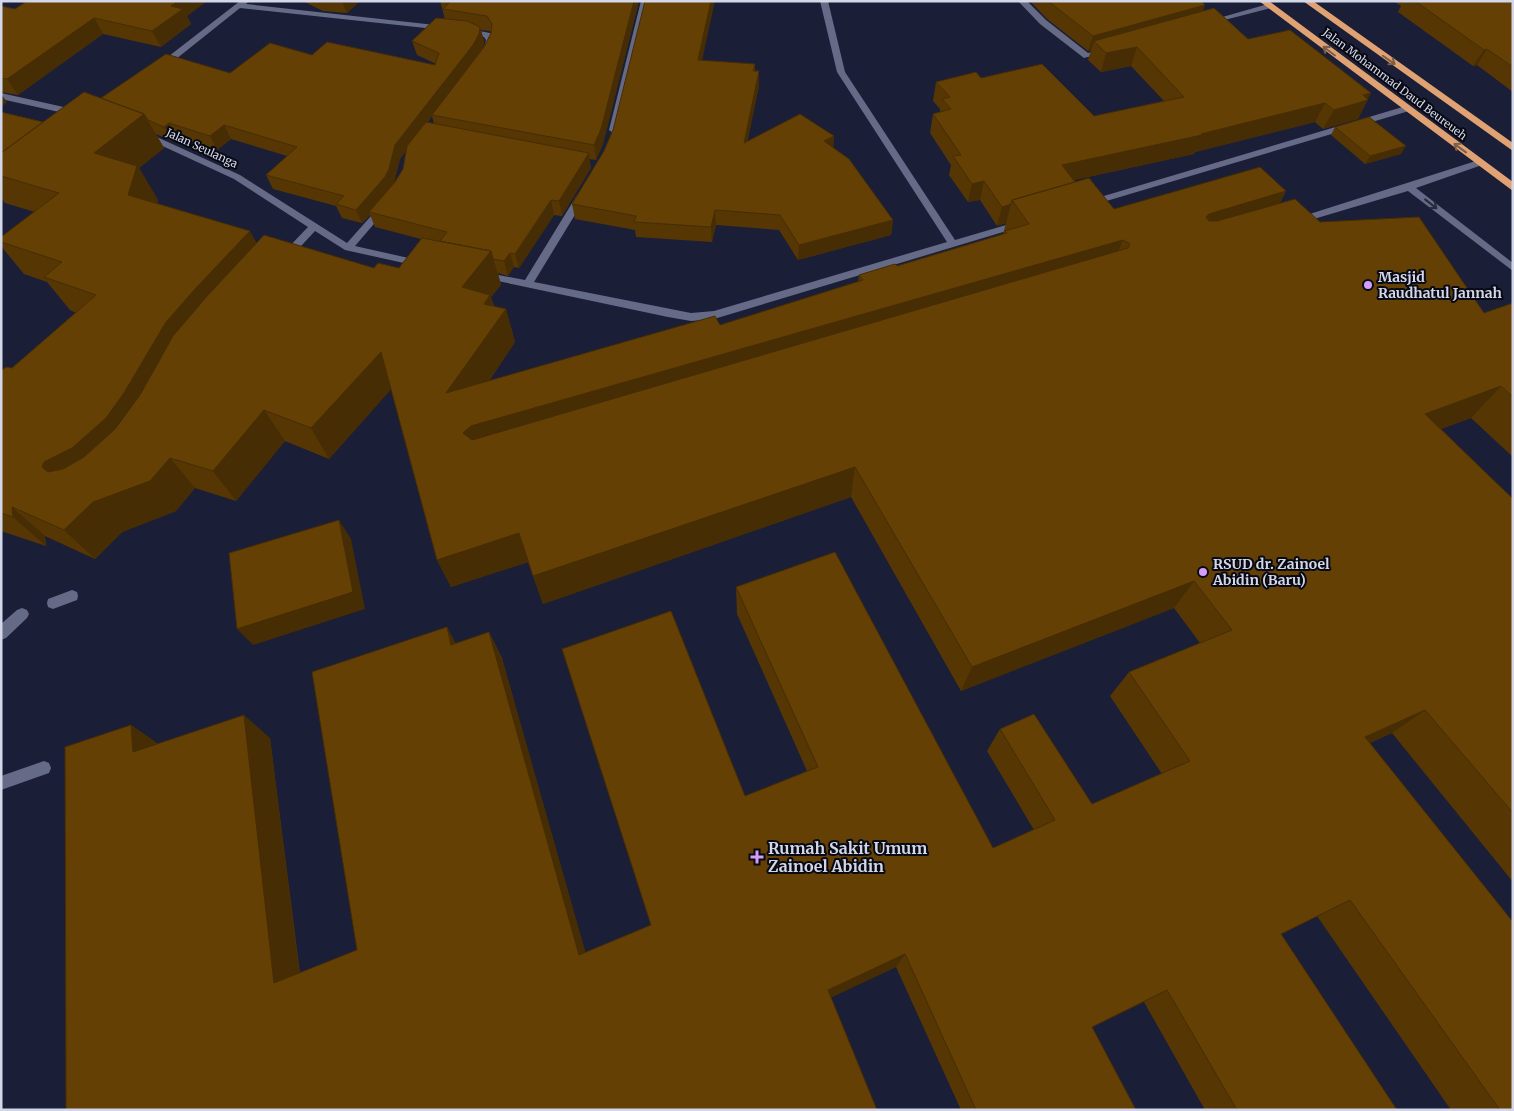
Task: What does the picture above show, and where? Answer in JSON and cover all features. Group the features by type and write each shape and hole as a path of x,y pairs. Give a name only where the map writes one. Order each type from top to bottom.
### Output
{"highway":[{"name":"Jalan Mohammad Daud Beureueh","path":"1307,1 1513,148"},
{"name":"Jalan Mohammad Daud Beureueh","path":"1266,3 1513,188"}],"street":[{"path":"612,135 645,1"},
{"path":"824,1 841,72 952,244"},
{"path":"1022,1 1043,22 1087,56 1116,48"},
{"path":"154,71 242,3 452,29"},
{"path":"1202,24 1266,3"},
{"path":"461,30 481,32 487,35 490,40 489,48 482,61"},
{"path":"1,96 88,116"},
{"path":"1076,207 1406,109"},
{"name":"Jalan Seulanga","path":"136,132 170,145 237,177 348,248"},
{"path":"1288,223 1409,187 1479,163"},
{"path":"1409,187 1513,268"},
{"path":"528,284 585,190"},
{"path":"390,201 348,248 430,266"},
{"path":"469,273 691,317 714,315 1028,221"},
{"path":"275,268 314,226"},
{"path":"53,603 72,596"},
{"path":"1,634 22,614"},
{"path":"1,783 44,768"}],"building":[{"path":"27,1 178,1 171,6 183,9 152,31 94,18 7,79 1,78 1,6 15,9"},
{"path":"451,1 634,1 601,129 594,145 432,115 484,47 491,33 492,24 487,16 443,9"},
{"path":"645,1 711,1 698,60 755,64 753,71 759,71 744,143 800,114 834,136 824,141 849,159 893,220 799,245 780,215 715,210 711,227 634,222 636,216 572,204 604,151 613,130"},
{"path":"1048,1 1201,1 1205,5 1093,36"},
{"path":"1415,1 1513,1 1513,67 1487,49 1484,50"},
{"path":"1214,8 1248,39 1290,30 1371,93 1363,95 1368,100 1334,110 1325,103 1202,135 1062,165 1075,182 1012,200 1011,204 1002,207 984,181 972,184 953,156 961,155 933,114 951,109 942,99 950,97 936,82 976,72 981,78 1042,64 1094,116 1184,97 1137,47 1106,53 1094,41"},
{"path":"436,18 467,21 480,27 479,34 473,45 395,145 385,177 356,210 336,204 344,196 266,175 297,147 224,125 210,136 169,123 164,127 148,120 144,114 101,98 166,54 230,73 270,43 312,55 327,42 435,65 439,53 412,41"},
{"name":"Rumah Sakit Umum Zainoel Abidin","path":"84,92 144,114 94,153 137,166 128,195 250,231 166,322 124,393 106,418 72,448 44,462 42,467 48,472 63,469 84,457 115,429 140,395 173,336 264,235 374,268 378,263 399,268 422,238 491,251 462,287 490,295 484,304 506,309 446,393 715,316 720,325 863,280 859,275 895,264 897,266 1007,233 1005,231 1029,224 1012,200 1089,178 1114,209 1260,167 1286,191 1209,214 1206,217 1209,221 1217,221 1295,199 1320,222 1419,217 1484,313 1513,303 1513,397 1501,386 1425,414 1513,499 1513,813 1425,710 1365,737 1513,922 1513,1110 1500,1110 1350,900 1281,934 1397,1110 1237,1110 1167,990 1092,1027 1136,1110 976,1110 905,954 828,990 877,1110 66,1110 65,747 131,725 133,752 244,715 274,983 357,950 312,672 447,627 451,645 489,632 579,955 651,925 562,649 671,611 745,796 818,767 736,587 835,552 993,848 1055,820 1000,729 1034,714 1092,804 1190,761 1129,672 1232,630 1194,581 972,667 855,467 533,576 519,533 437,560 381,352 311,428 264,410 213,471 170,458 150,481 93,502 64,530 12,507 13,517 1,513 1,371 6,367 12,368 96,295 44,277 62,262 1,242 1,237 59,193 1,176 1,153","holes":["1123,240 1130,244 1128,248 472,440 463,433 471,426"]},
{"path":"1,112 43,122 1,153"},
{"path":"1369,117 1406,146 1370,156 1335,127"},
{"path":"426,122 589,153 559,201 551,200 515,254 510,253 504,261 493,259 491,251 440,241 447,232 369,212 395,182 403,169 407,146"},
{"path":"339,520 353,592 237,629 229,553"}],"place":[{"name":"Masjid Raudhatul Jannah","path":"1368,285"},
{"name":"RSUD dr. Zainoel Abidin (Baru)","path":"1203,572"},
{"name":"Rumah Sakit Umum Zainoel Abidin","path":"757,857"}]}
